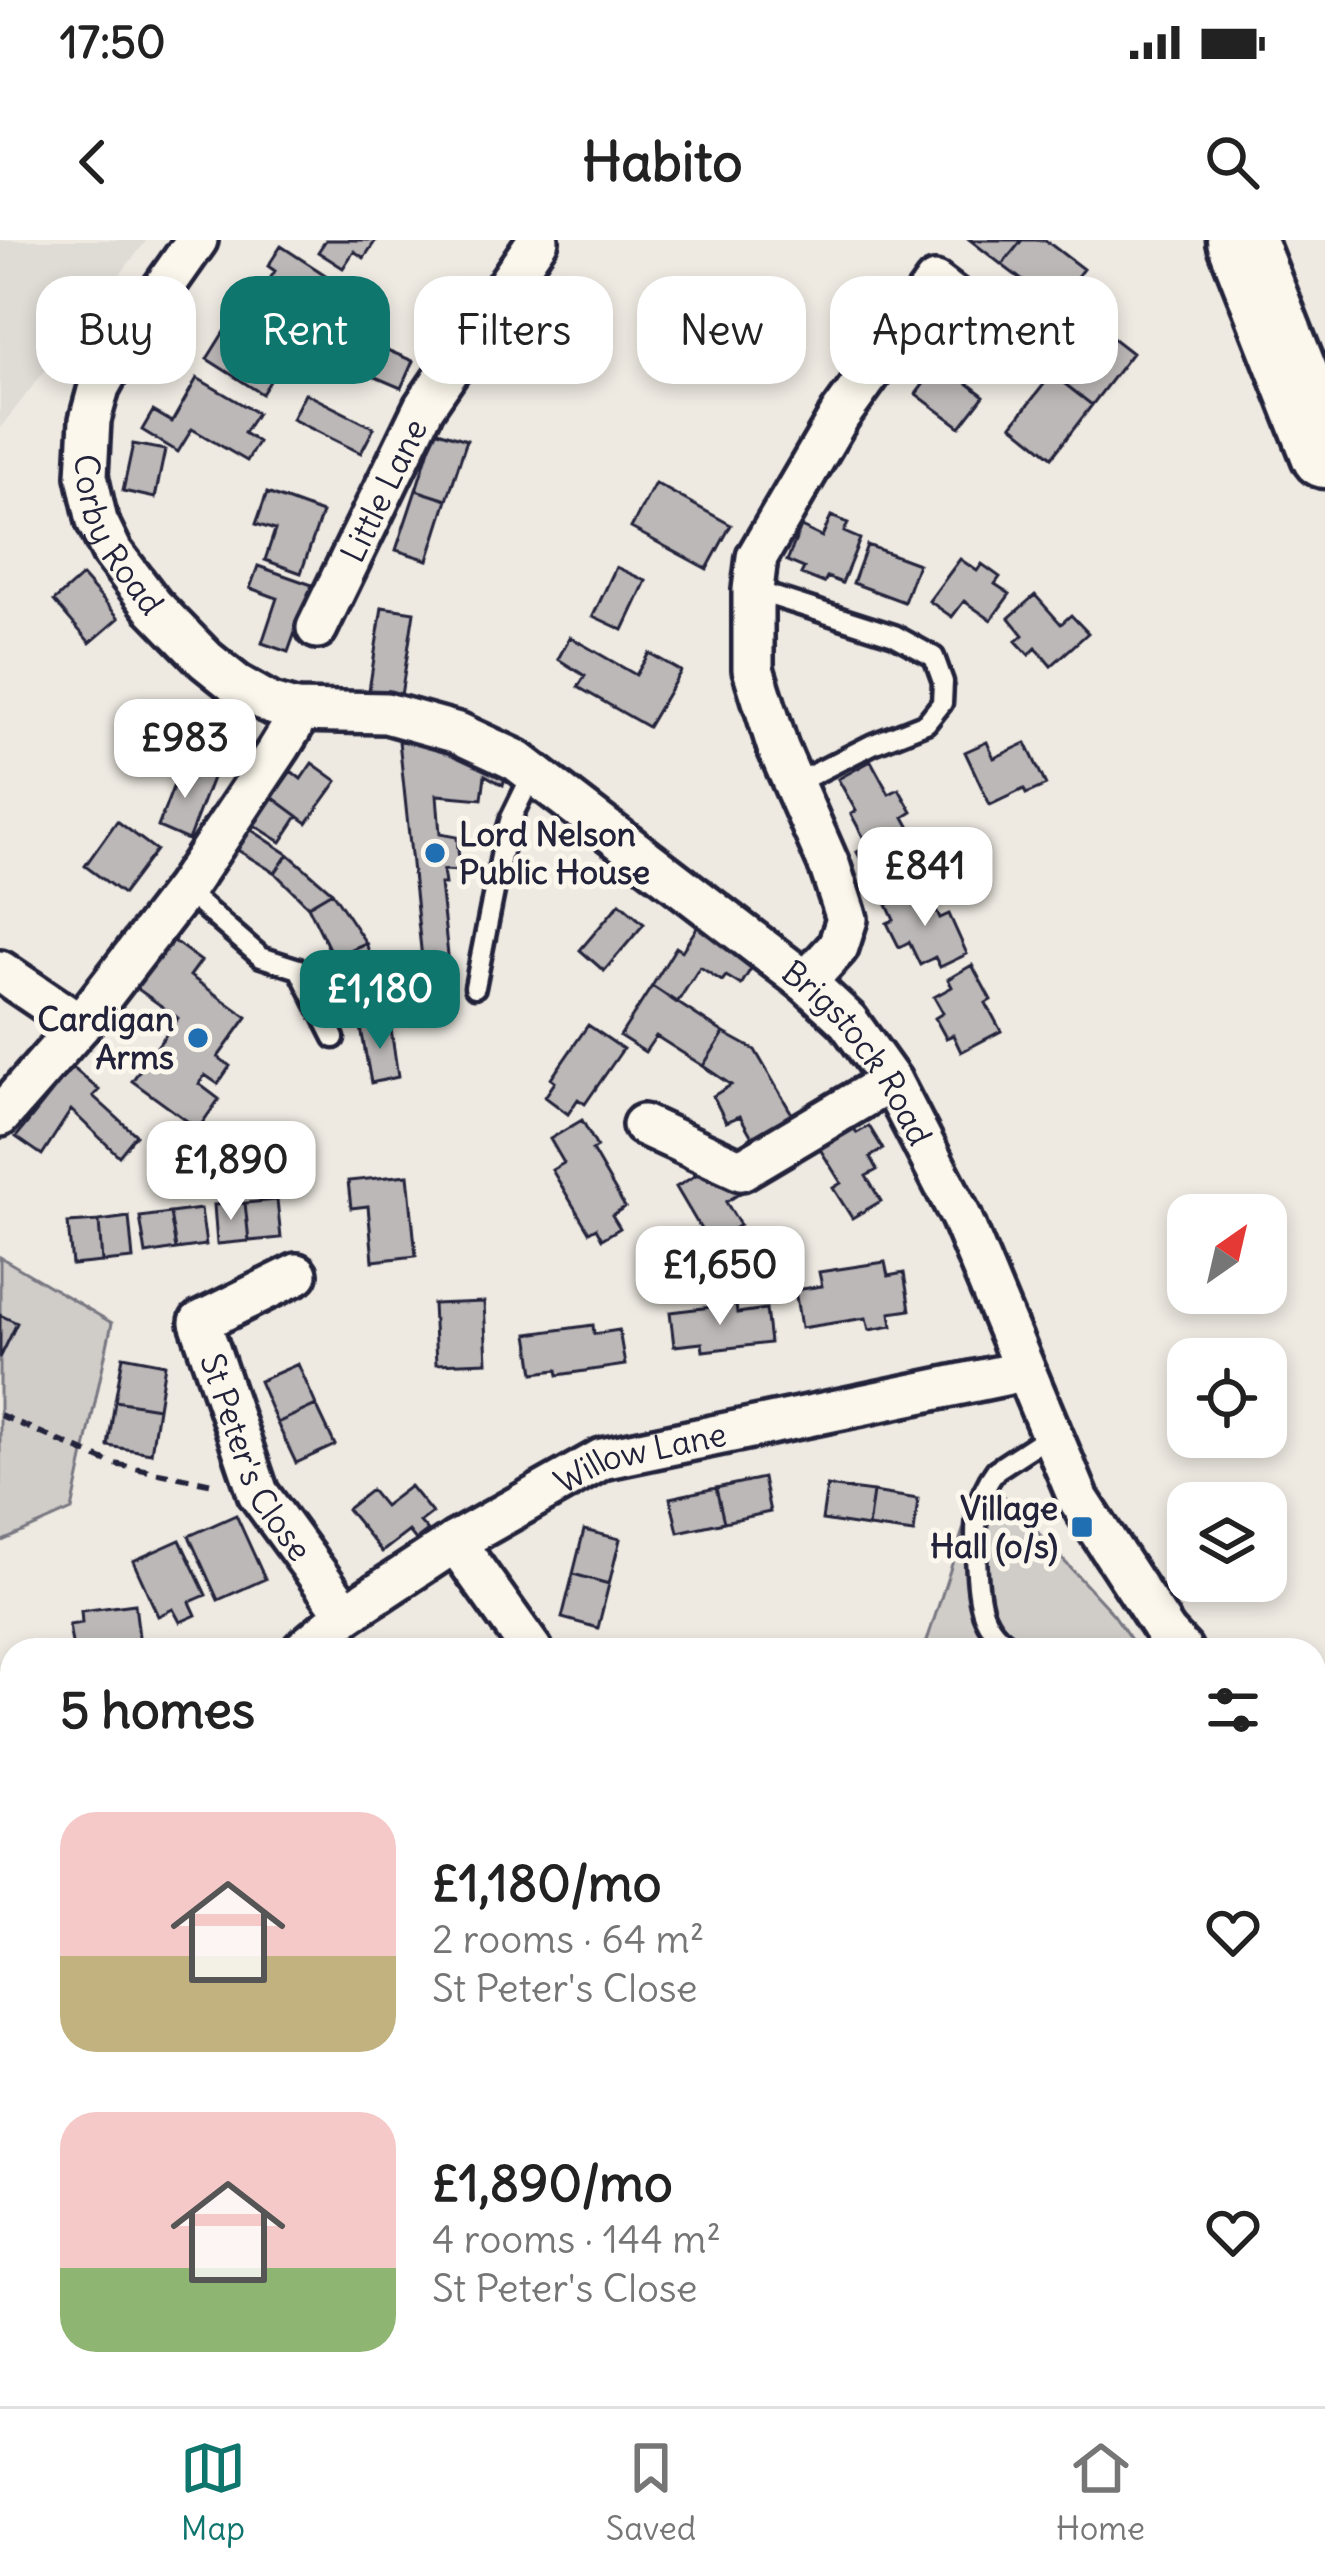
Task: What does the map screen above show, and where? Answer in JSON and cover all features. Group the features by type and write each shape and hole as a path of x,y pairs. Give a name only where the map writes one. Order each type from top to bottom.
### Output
{"highway":[{"path":"1241,240 1325,454"}],"street":[{"name":"Corby Road","path":"197,240 99,387 87,450 92,502 112,552 179,633 236,684 271,704 295,711"},
{"name":"Little Lane","path":"317,628 424,407 538,240"},
{"path":"806,982 838,947 847,919 830,867 778,748 754,669 753,590 757,557 828,435 864,384"},
{"name":"Brigstock Road","path":"295,711 386,713 458,733 516,760 806,982 848,1021 891,1081 961,1216 1079,1500 1171,1638"},
{"path":"0,1116 80,1025 184,890 279,748 295,711"},
{"path":"0,971 80,1025"},
{"path":"643,1125 741,1170 891,1081"},
{"name":"St Peter's Close","path":"297,1274 200,1322 258,1493 346,1614"},
{"name":"Willow Lane","path":"317,1638 455,1542 602,1459 1005,1375 1022,1366"},
{"path":"455,1542 523,1638"}],"lane":[{"path":"753,590 894,635 934,657 943,682 942,704 926,723 794,784"},
{"path":"475,987 504,841 533,773"},
{"path":"184,890 261,957 299,969 334,1038"},
{"path":"999,1638 979,1599 977,1512 996,1471 1051,1434"}],"path":[{"path":"0,1414 110,1463 258,1493"}],"shaded area":[{"path":"0,240 147,240 119,276 36,276 36,382 0,428"},
{"path":"0,1257 112,1323 72,1510 0,1542"},
{"path":"982,1472 1130,1638 928,1638"}],"building":[{"path":"326,240 376,240 364,258 354,251 343,268 318,252"},
{"path":"970,240 1022,240 1002,265"},
{"path":"1022,240 1045,240 1083,269 1078,276 1017,276 1002,265"},
{"path":"281,246 327,276 272,276 275,271 268,266"},
{"path":"220,338 220,367 207,359"},
{"path":"1118,342 1132,353 1118,371"},
{"path":"390,351 413,361 401,388 390,383"},
{"path":"196,380 257,413 244,433 258,442 247,461 192,429 178,452 142,430 153,411 172,422"},
{"path":"246,384 268,384 262,394"},
{"path":"924,384 968,384 984,396 960,427 916,394"},
{"path":"1044,384 1065,384 1092,405 1052,457 1012,425"},
{"path":"1065,384 1108,384 1092,405"},
{"path":"305,393 374,428 361,453 292,419"},
{"path":"435,430 467,440 447,500 416,490"},
{"path":"133,444 165,450 155,498 123,491"},
{"path":"655,483 731,525 707,569 631,528"},
{"path":"416,490 447,500 428,560 396,550"},
{"path":"267,493 322,513 301,573 265,560 275,530 256,524"},
{"path":"831,516 848,523 844,532 860,539 842,583 827,577 824,583 801,574 804,568 787,561 801,527 822,537"},
{"path":"867,545 918,564 904,602 853,583"},
{"path":"960,559 977,571 982,564 1000,577 995,584 1010,594 991,620 964,601 952,617 929,601"},
{"path":"258,566 312,585 288,652 262,643 277,598 250,588"},
{"path":"616,567 646,581 623,630 593,616"},
{"path":"82,576 119,618 90,643 54,601"},
{"path":"1035,595 1061,624 1071,615 1088,633 1051,666 1036,648 1029,655 1016,641 1023,635 1009,618"},
{"path":"382,607 414,612 400,702 368,697"},
{"path":"570,637 636,675 649,653 681,671 648,727 578,687 585,676 558,659"},
{"path":"212,714 241,733 212,778 184,758"},
{"name":"Lord Nelson Public House","path":"399,741 472,749 508,764 503,785 485,775 482,799 437,795 440,834 457,837 460,871 443,870 445,884 440,884 449,964 423,968"},
{"path":"987,742 994,758 1026,743 1046,785 1026,794 1024,789 990,805 965,752"},
{"path":"184,758 212,778 188,840 158,827"},
{"path":"871,761 889,794 899,789 912,812 904,817 921,848 870,876 857,852 868,846 838,779"},
{"path":"312,763 337,781 307,823 272,797 291,771 301,779"},
{"path":"272,797 298,816 281,842 254,825"},
{"path":"117,821 156,850 123,894 85,866"},
{"path":"250,829 288,854 275,873 236,849"},
{"path":"288,854 332,892 308,906 275,873"},
{"path":"925,887 940,918 949,914 967,954 940,967 935,957 920,965 909,942 899,947 887,923 894,920 887,905"},
{"path":"332,892 366,943 333,957 308,906"},
{"path":"620,903 644,924 604,971 580,950"},
{"path":"698,926 755,962 741,985 726,976 722,981 700,967 677,1003 652,986 676,947 682,951"},
{"name":"Cardigan Arms","path":"170,938 201,961 190,976 247,1017 218,1057 230,1066 218,1084 205,1075 199,1084 219,1099 198,1129 132,1081 178,1018 135,987"},
{"path":"366,943 378,978 347,985 333,957"},
{"path":"972,965 1001,1031 961,1052 953,1035 946,1038 935,1018 943,1013 934,997 952,987 948,979"},
{"path":"378,978 390,1022 361,1028 347,985"},
{"path":"652,986 724,1033 703,1066 656,1036 645,1052 620,1036"},
{"path":"390,1022 398,1077 371,1083 361,1028"},
{"path":"588,1025 623,1049 585,1104 578,1099 568,1114 545,1097 555,1082 551,1079"},
{"path":"724,1033 755,1050 792,1114 752,1137 740,1116 726,1122 713,1096 731,1085 703,1066"},
{"path":"72,1067 99,1090 93,1096 136,1135 119,1156 71,1110 42,1155 16,1137"},
{"path":"582,1120 597,1147 592,1150 625,1207 612,1215 620,1228 602,1239 596,1228 589,1232 552,1170 564,1163 550,1139"},
{"path":"849,1120 857,1133 869,1126 883,1149 870,1157 877,1170 866,1176 881,1201 852,1218 833,1188 841,1183 815,1141"},
{"path":"723,1167 739,1194 726,1202 740,1225 709,1243 676,1187 703,1171 706,1177"},
{"path":"408,1175 416,1256 373,1261 368,1206 351,1208 348,1181"},
{"path":"277,1200 281,1238 249,1241 245,1203"},
{"path":"245,1203 249,1241 217,1244 214,1205"},
{"path":"201,1209 206,1245 176,1249 170,1213"},
{"path":"170,1213 176,1249 146,1254 140,1217"},
{"path":"129,1217 133,1259 102,1262 99,1221"},
{"path":"99,1221 102,1262 72,1265 68,1223"},
{"path":"885,1262 888,1276 904,1273 910,1310 890,1313 892,1326 869,1330 866,1318 801,1328 795,1290 822,1286 819,1272"},
{"path":"484,1302 487,1362 436,1364 433,1304"},
{"path":"736,1304 737,1313 766,1309 770,1343 703,1351 702,1343 674,1346 670,1312"},
{"path":"0,1315 17,1323 0,1358"},
{"path":"593,1325 594,1334 619,1330 625,1365 558,1375 557,1370 534,1373 528,1334"},
{"path":"123,1356 165,1364 158,1408 115,1401"},
{"path":"298,1364 316,1405 277,1423 259,1381"},
{"path":"115,1401 158,1408 151,1453 108,1446"},
{"path":"316,1405 335,1445 296,1463 277,1423"},
{"path":"763,1478 770,1512 724,1522 716,1488"},
{"path":"410,1486 432,1513 420,1522 428,1531 416,1540 409,1531 382,1552 347,1509 371,1490 384,1506"},
{"path":"827,1486 873,1492 868,1527 822,1520"},
{"path":"716,1488 724,1522 678,1532 670,1498"},
{"path":"873,1492 918,1499 914,1533 868,1527"},
{"path":"236,1515 265,1579 218,1600 189,1536"},
{"path":"584,1530 620,1539 609,1584 573,1574"},
{"path":"180,1540 206,1595 190,1602 196,1615 180,1622 173,1609 158,1616 133,1561"},
{"path":"573,1574 609,1584 598,1628 562,1618"},
{"path":"135,1604 139,1638 71,1638 69,1625 82,1623 81,1611"}],"place":[{"name":"Lord Nelson Public House","path":"435,853"},
{"name":"Cardigan Arms","path":"198,1038"},
{"name":"Village Hall (o/s)","path":"1082,1527"}]}
